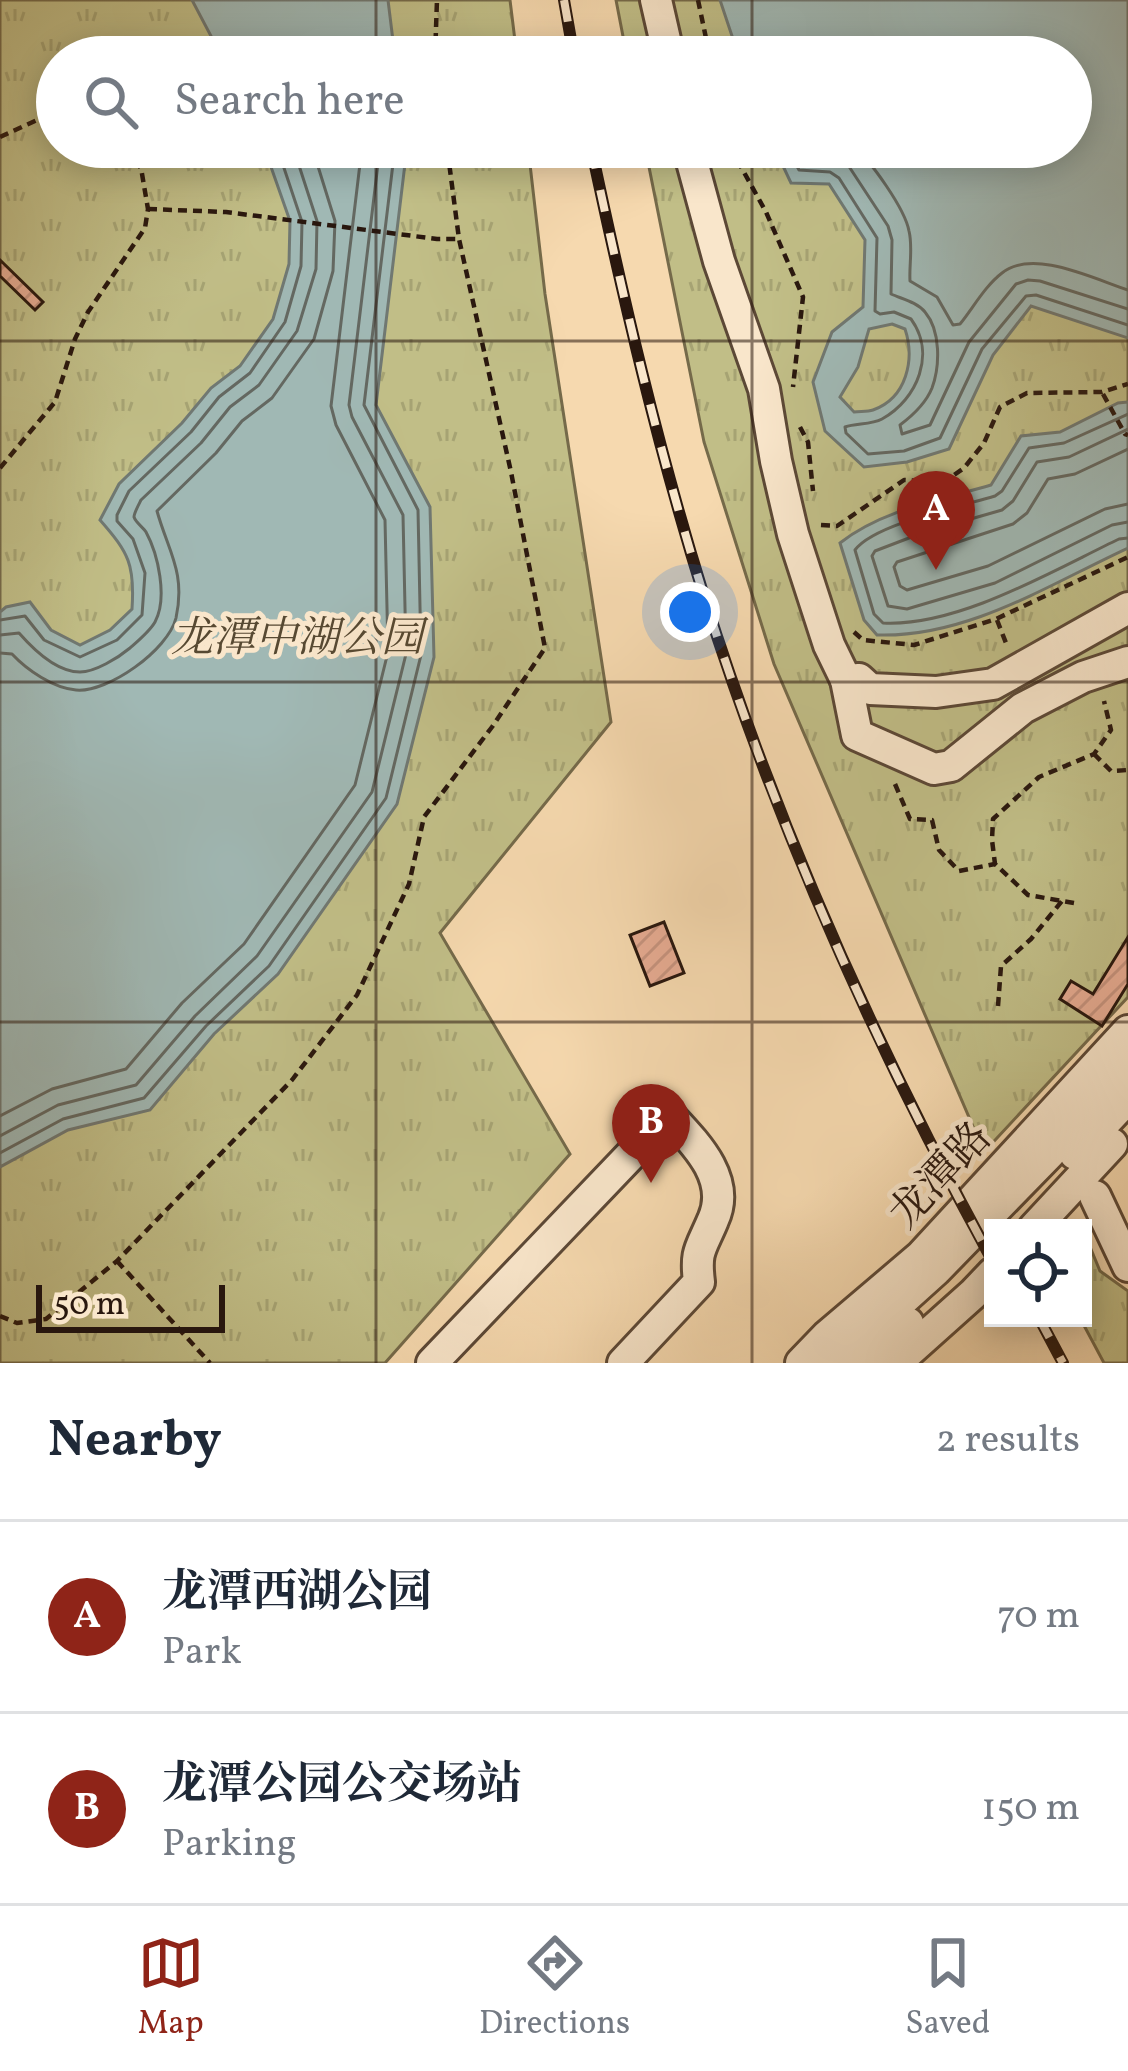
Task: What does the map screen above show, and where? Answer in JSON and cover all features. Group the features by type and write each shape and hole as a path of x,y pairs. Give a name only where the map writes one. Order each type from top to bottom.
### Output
{"street":[{"path":"656,0 664,36"},
{"path":"694,168 719,261 764,388 793,534 829,645 846,680 857,735 934,769 952,766 1023,708 1083,676 1113,666"},
{"path":"846,680 859,679 870,689 936,692 993,684 1128,608"},
{"name":"龙潭路","path":"801,1363 921,1256 1128,1031"},
{"name":"龙潭路","path":"833,1363 936,1270 1128,1066"},
{"name":"龙潭路","path":"1014,1219 1128,1098"},
{"path":"432,1363 669,1114 718,1178 717,1214 696,1257 699,1282 623,1363"},
{"path":"1042,1219 1128,1127"},
{"path":"1095,1196 1128,1266"},
{"name":"龙潭路","path":"863,1363 984,1249"},
{"path":"896,1363 984,1282"}],"path":[{"path":"436,36 437,0"},
{"path":"698,0 706,36"},
{"path":"0,137 36,121"},
{"path":"0,468 55,402 88,312 145,228 148,209 141,168"},
{"path":"0,1316 17,1323 46,1319 117,1261 292,1080 357,995 409,884 424,817 545,648 459,239 450,168"},
{"path":"742,168 803,297 793,405"},
{"path":"148,209 226,212 459,239"},
{"path":"819,525 837,526 904,480 944,482 964,468 984,443 1000,407 1027,393 1102,392 1128,384"},
{"path":"1102,392 1128,435"},
{"path":"794,416 808,442 816,505"},
{"path":"847,626 863,640 914,645 996,619 1128,557"},
{"path":"1074,903 1028,895 995,864 993,819 1039,777 1094,754 1111,730 1113,666"},
{"path":"890,749 896,785 910,819 932,820 939,850 959,871 995,864"},
{"path":"1094,754 1111,771 1128,770"},
{"path":"998,1006 1001,966 1062,901"},
{"path":"117,1261 210,1363"}],"green space":[{"name":"龙潭中湖公园","path":"0,0 510,0 514,36 36,36 36,168 530,168 545,294 611,722 440,933 570,1154 385,1363 0,1363"},
{"path":"616,0 1128,0 1128,997 984,1152 774,664 704,442 649,168 1092,168 1092,36 623,36"},
{"path":"1092,1252 1100,1271 1128,1291 1128,1363 1104,1363 1085,1327 1092,1327"}],"water":[{"path":"192,0 388,0 392,36 211,36"},
{"path":"720,0 1128,0 1128,338 1031,306 993,355 949,449 907,462 864,467 825,431 813,382 832,332 863,307 865,240 829,184 791,183 784,168 1092,168 1092,36 732,36","holes":["892,324 905,329 908,365 901,387 885,404 854,412 840,397 858,367 869,329"]},
{"path":"271,168 404,168 376,405 430,507 434,657 397,804 278,974 214,1034 150,1110 68,1130 0,1167 0,612 30,602 51,630 80,645 110,630 132,609 128,560 100,520 119,484 211,388 240,366 273,319 289,264 290,221"},
{"path":"1128,402 1128,548 975,619 910,634 877,635 864,620 840,543 893,514 991,485 1021,436 1060,432"}],"building":[{"path":"0,260 43,302 35,310 0,276"},
{"path":"664,922 684,973 650,986 630,935"},
{"path":"1128,937 1128,984 1102,1026 1060,999 1071,981 1093,994"}],"railway":[{"path":"564,0 570,36"},
{"path":"596,168 656,429 733,682 832,936 909,1101 984,1245"},
{"path":"1044,1327 1063,1363"}],"place":[{"name":"龙潭西湖公园","path":"936,570"},
{"name":"龙潭公园公交场站","path":"651,1183"}]}
